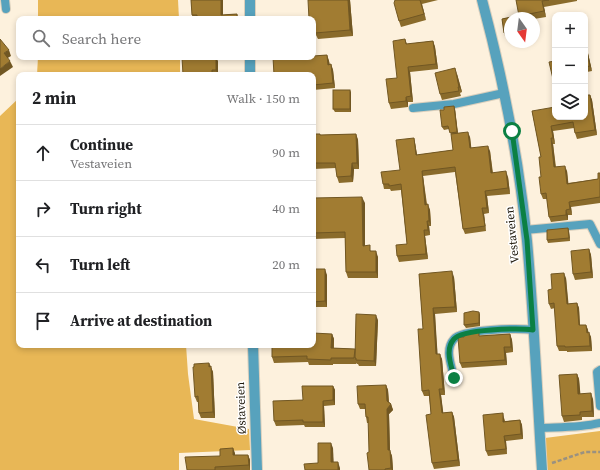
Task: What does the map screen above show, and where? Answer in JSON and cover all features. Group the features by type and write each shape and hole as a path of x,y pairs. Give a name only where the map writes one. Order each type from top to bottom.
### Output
{"street":[{"path":"250,0 250,16"},
{"name":"Vestaveien","path":"482,0 504,93 518,168 525,230 533,330 541,468"},
{"path":"250,60 250,72"},
{"name":"Østaveien","path":"253,348 256,470"}],"lane":[{"path":"6,0 6,9"},
{"path":"413,108 454,104 504,93"},
{"path":"525,230 590,224 600,244"},
{"path":"454,378 449,352 453,340 459,335 470,332 484,331 533,330"},
{"path":"600,370 597,372 600,406"},
{"path":"539,428 575,427 600,423"}],"path":[{"path":"541,468 585,452 600,452"}],"shaded area":[{"path":"38,0 178,0 179,16 38,16"},
{"path":"38,60 180,60 180,72 37,72"},
{"path":"16,101 16,348 186,348 194,419 249,429 250,450 179,453 179,470 0,470 0,116"},
{"path":"600,431 600,470 545,470 545,438"}],"building":[{"path":"191,0 221,0 221,15 237,14 237,16 197,16 192,15"},
{"path":"308,0 348,0 350,30 316,33 316,16 309,16"},
{"path":"395,0 420,0 424,14 399,21 394,3"},
{"path":"516,0 549,0 542,1 544,11 518,12"},
{"path":"502,19 504,19 504,33"},
{"path":"0,39 9,50 4,53 10,61 0,69"},
{"path":"405,39 406,44 433,41 436,64 408,67 411,96 406,97 406,101 389,103 386,79 397,78 393,41"},
{"path":"327,55 328,65 331,64 333,83 316,85 316,72 274,72 273,60 316,60 316,56"},
{"path":"182,60 216,60 216,70 212,70 212,72 183,72"},
{"path":"549,62 552,62 552,75"},
{"path":"455,68 459,91 440,94 435,73"},
{"path":"333,90 350,90 350,109 333,109"},
{"path":"588,95 590,95 595,130 575,133 573,122 551,126 553,138 551,138 554,167 565,166 567,184 598,179 598,173 600,173 600,197 569,202 570,209 566,210 566,215 549,217 546,193 541,194 539,157 541,157 532,111 552,108 552,120 588,120"},
{"path":"454,106 457,132 450,133 448,126 442,127 440,110 444,110 444,107"},
{"path":"468,132 470,148 488,146 491,173 506,171 508,188 485,191 487,208 482,208 485,226 463,229 455,167 422,171 425,205 428,204 429,221 427,221 428,230 424,230 426,254 397,256 396,245 407,244 401,184 389,186 389,184 383,184 381,172 400,170 396,140 414,138 416,155 453,150 451,134"},
{"path":"316,134 356,134 357,163 352,163 351,176 337,177 335,163 316,163"},
{"path":"362,197 363,246 370,245 370,251 376,251 376,272 346,272 345,232 316,233 316,198"},
{"path":"568,228 569,238 547,240 547,230"},
{"path":"589,249 591,272 573,274 571,251"},
{"path":"316,269 325,269 325,301 316,302"},
{"path":"452,271 455,307 433,308 436,354 440,354 443,389 439,389 442,413 452,412 458,460 432,463 426,415 431,414 429,390 422,391 418,329 423,329 419,274"},
{"path":"564,273 567,304 577,303 579,325 586,325 587,333 589,332 590,346 557,346 554,303 549,304 548,290 552,289 551,274"},
{"path":"473,311 479,312 479,323 464,325 464,313"},
{"path":"356,314 376,315 374,361 356,360 355,358"},
{"path":"479,331 479,336 510,334 511,347 504,347 505,360 460,363 458,337 464,337 464,334"},
{"path":"316,333 332,334 331,348 355,349 354,358 331,358 331,360 307,359 307,356 272,357 272,348 316,348"},
{"path":"209,363 209,367 211,366 213,412 199,413 198,396 195,397 193,367 194,364"},
{"path":"577,374 578,394 591,393 592,411 580,412 580,415 562,416 559,375"},
{"path":"386,385 387,401 391,404 387,409 388,450 390,450 391,468 385,470 369,470 367,453 369,452 368,417 366,417 365,404 358,404 357,386"},
{"path":"302,386 333,386 333,400 323,401 323,422 303,422 303,420 274,421 273,401 303,400"},
{"path":"503,413 503,422 520,420 521,434 504,436 506,449 486,451 483,415"},
{"path":"318,443 331,443 331,462 338,462 338,470 305,470 304,464 318,463"},
{"path":"233,448 233,455 248,455 249,465 215,467 215,470 187,470 185,457 220,456 220,449"}],"route":[{"path":"454,378 449,352 454,338 470,332 526,329 533,330 527,240 512,131"}]}
